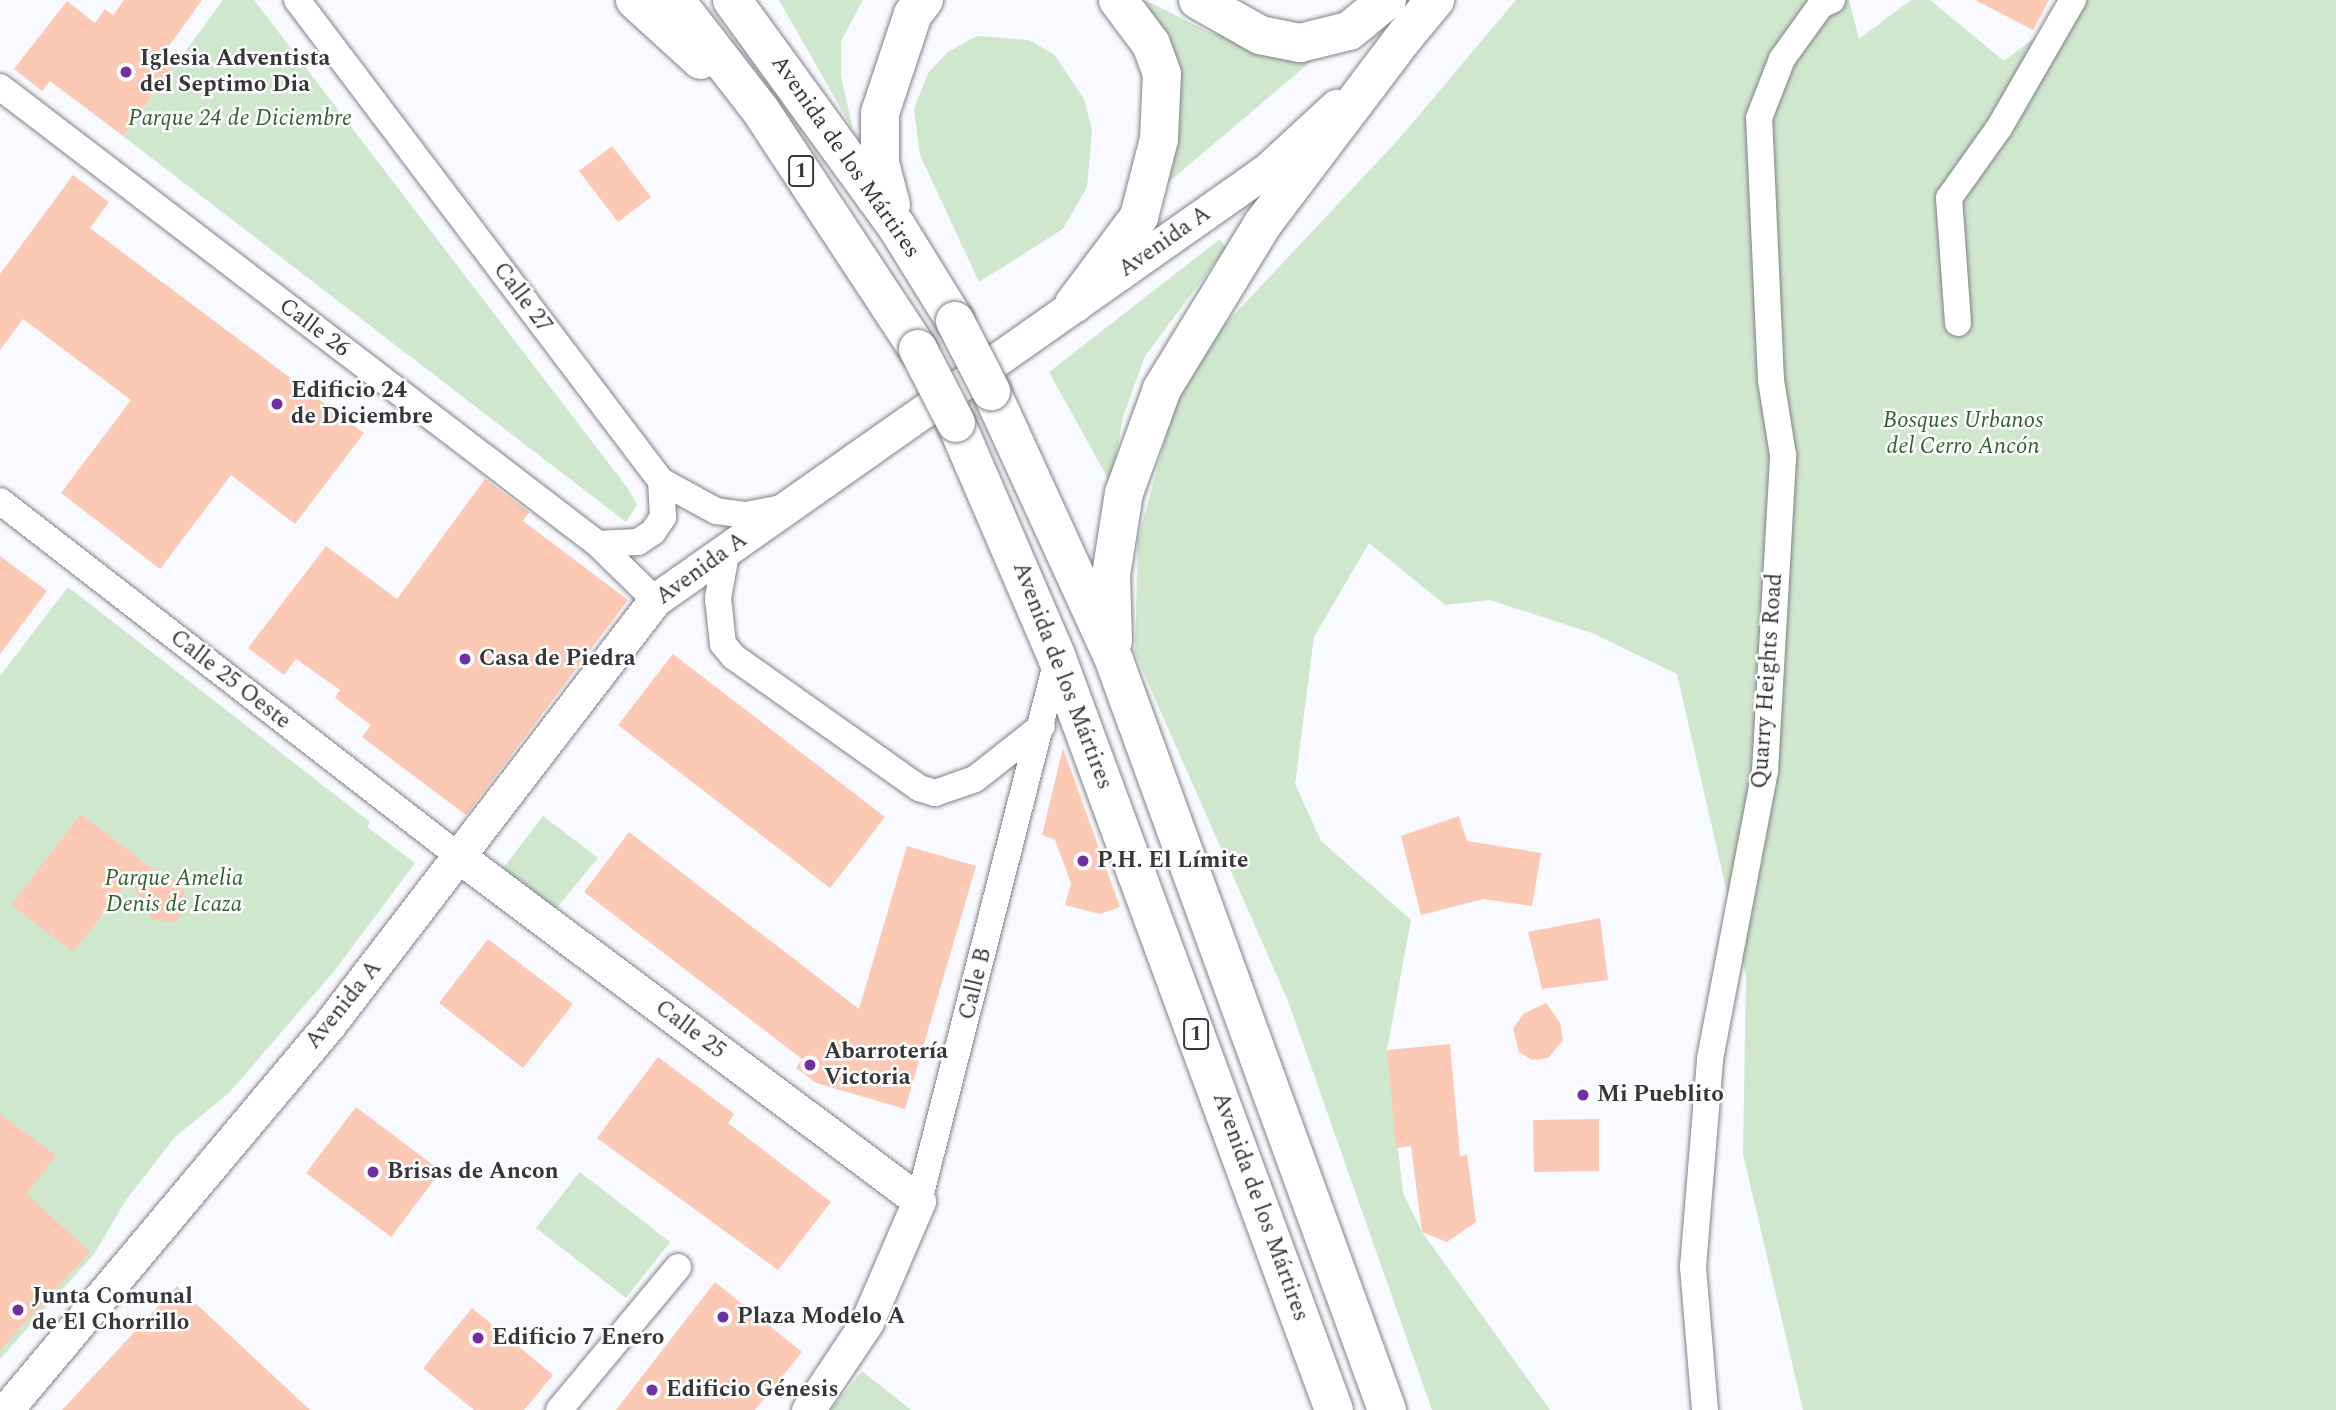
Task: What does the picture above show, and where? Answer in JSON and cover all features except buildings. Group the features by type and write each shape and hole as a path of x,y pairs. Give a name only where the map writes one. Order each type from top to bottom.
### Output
{"main road":[{"path":"635,0 761,111"},
{"name":"Avenida de los Mártires","path":"675,0 761,111 918,349 956,423 1057,658 1334,1410"},
{"name":"Avenida de los Mártires","path":"732,0 897,228 955,321 991,391 1114,660 1387,1410"},
{"path":"897,228 880,163 880,113 912,14 924,0"},
{"path":"1074,304 1139,217 1159,139 1162,74 1151,44 1118,0"},
{"path":"1198,0 1260,35 1300,43 1349,31 1387,0"},
{"path":"1114,660 1116,538 1147,420 1220,286 1405,36 1435,0"}],"street":[{"name":"Calle 27","path":"297,0 661,481 716,511 746,515 794,503"},
{"path":"1958,323 1949,198 1999,128 2073,0"},
{"name":"Quarry Heights Road","path":"1705,1410 1693,1267 1710,1059 1765,771 1783,455 1771,380 1759,118 1782,59 1824,2"},
{"name":"Avenida A","path":"6,1410 329,1025 461,858 655,600 1268,169 1405,36"},
{"name":"Calle 26","path":"0,88 598,544 655,600"},
{"path":"598,544 638,542 653,532 664,508 661,481"},
{"name":"Calle 25 Oeste","path":"0,501 461,858"},
{"path":"727,549 718,598 723,644 734,657 919,788 935,793 975,779 1042,726"},
{"name":"Calle B","path":"808,1410 867,1322 919,1201 1042,726 1057,658"},
{"name":"Calle 25","path":"461,858 919,1201"},
{"path":"559,1410 678,1267"}],"green space":[{"name":"Parque 24 de Diciembre","path":"223,0 254,0 629,490 637,505 626,522 123,136"},
{"path":"779,0 863,0 841,41 841,76 853,130"},
{"path":"1145,0 1213,34 1329,46 1163,187 1160,32"},
{"name":"Bosques Urbanos del Cerro Ancón","path":"1516,0 1849,0 1859,39 1911,0 1930,0 2004,61 2084,0 2336,0 2336,1410 1803,1410 1743,1154 1746,976 1677,674 1592,633 1490,600 1445,605 1369,543 1314,637 1295,784 1321,841 1411,920 1387,1050 1403,1193 1422,1232 1550,1410 1432,1410 1288,1001 1135,653 1138,539 1185,367 1398,140"},
{"path":"977,36 1028,40 1054,54 1084,99 1092,130 1087,187 1063,229 979,282 920,155 914,109 928,73 948,52"},
{"path":"1220,239 1226,248 1145,356 1123,417 1111,484 1049,372"},
{"name":"Parque Amelia Denis de Icaza","path":"68,587 370,822 367,827 415,863 335,970 229,1093 175,1137 126,1200 94,1254 0,1359 0,676"},
{"path":"543,816 598,858 549,917 497,876"},
{"path":"580,1172 670,1242 626,1298 536,1228"},
{"path":"862,1371 911,1410 831,1410"}],"place":[{"name":"Iglesia Adventista del Septimo Dia","path":"126,72"},
{"name":"Edificio 24 de Diciembre","path":"277,404"},
{"name":"Casa de Piedra","path":"465,659"},
{"name":"P.H. El Límite","path":"1083,861"},
{"name":"Abarrotería Victoria","path":"810,1065"},
{"name":"Mi Pueblito","path":"1583,1095"},
{"name":"Brisas de Ancon","path":"373,1172"},
{"name":"Junta Comunal de El Chorrillo","path":"18,1310"},
{"name":"Plaza Modelo A","path":"723,1317"},
{"name":"Edificio 7 Enero","path":"478,1338"},
{"name":"Edificio Génesis","path":"652,1390"}]}
